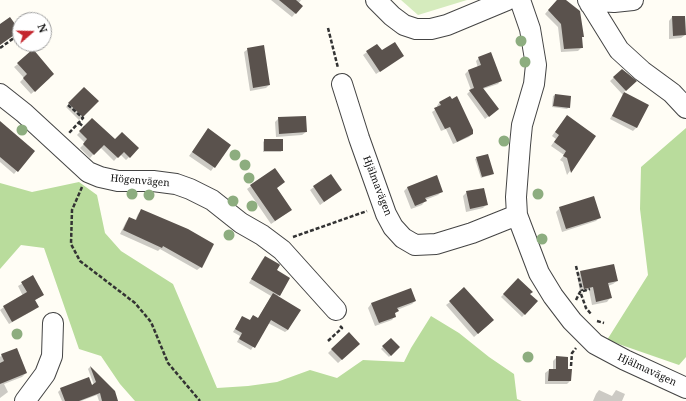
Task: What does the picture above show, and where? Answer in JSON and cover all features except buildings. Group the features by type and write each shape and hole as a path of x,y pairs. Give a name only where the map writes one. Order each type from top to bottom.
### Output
{"street":[{"path":"376,0 392,16 404,25 416,29 431,29 447,25 507,0"},
{"name":"Hjälmavägen","path":"520,0 530,29 536,65 534,84 522,125 516,197 517,215 539,273 553,296 572,321 595,344 625,360 686,388"},
{"path":"633,0 589,2 619,50 642,71 672,93 686,108"},
{"name":"Hjälmavägen","path":"342,84 358,138 383,205 393,227 403,238 415,245 436,244 472,233 517,215"},
{"name":"Högenvägen","path":"0,94 24,113 88,172 100,177 118,181 161,182 176,184 212,200 241,223 262,235 282,250 336,310"},
{"path":"25,401 45,374 52,356 53,323"}],"path":[{"path":"328,28 342,84"},
{"path":"0,48 12,39"},
{"path":"58,145 82,118 68,105"},
{"path":"79,123 84,127"},
{"path":"88,172 72,210 71,244 80,261 135,303 151,322 168,363 200,401"},
{"path":"274,244 383,205"},
{"path":"576,266 582,300 586,308 595,319 598,322 604,322"},
{"path":"571,366 572,352 579,345"}],"green space":[{"path":"401,0 467,0 418,15"},
{"path":"686,128 686,357 679,365 607,340 648,275 640,209 641,167"},
{"path":"79,182 97,195 105,233 121,251 173,284 217,388 277,382 310,370 337,378 363,360 404,362 431,316 459,333 489,357 514,374 517,399 522,401 135,401 120,384 101,356 79,349 44,248 21,245 0,269 0,183 32,192"}]}
